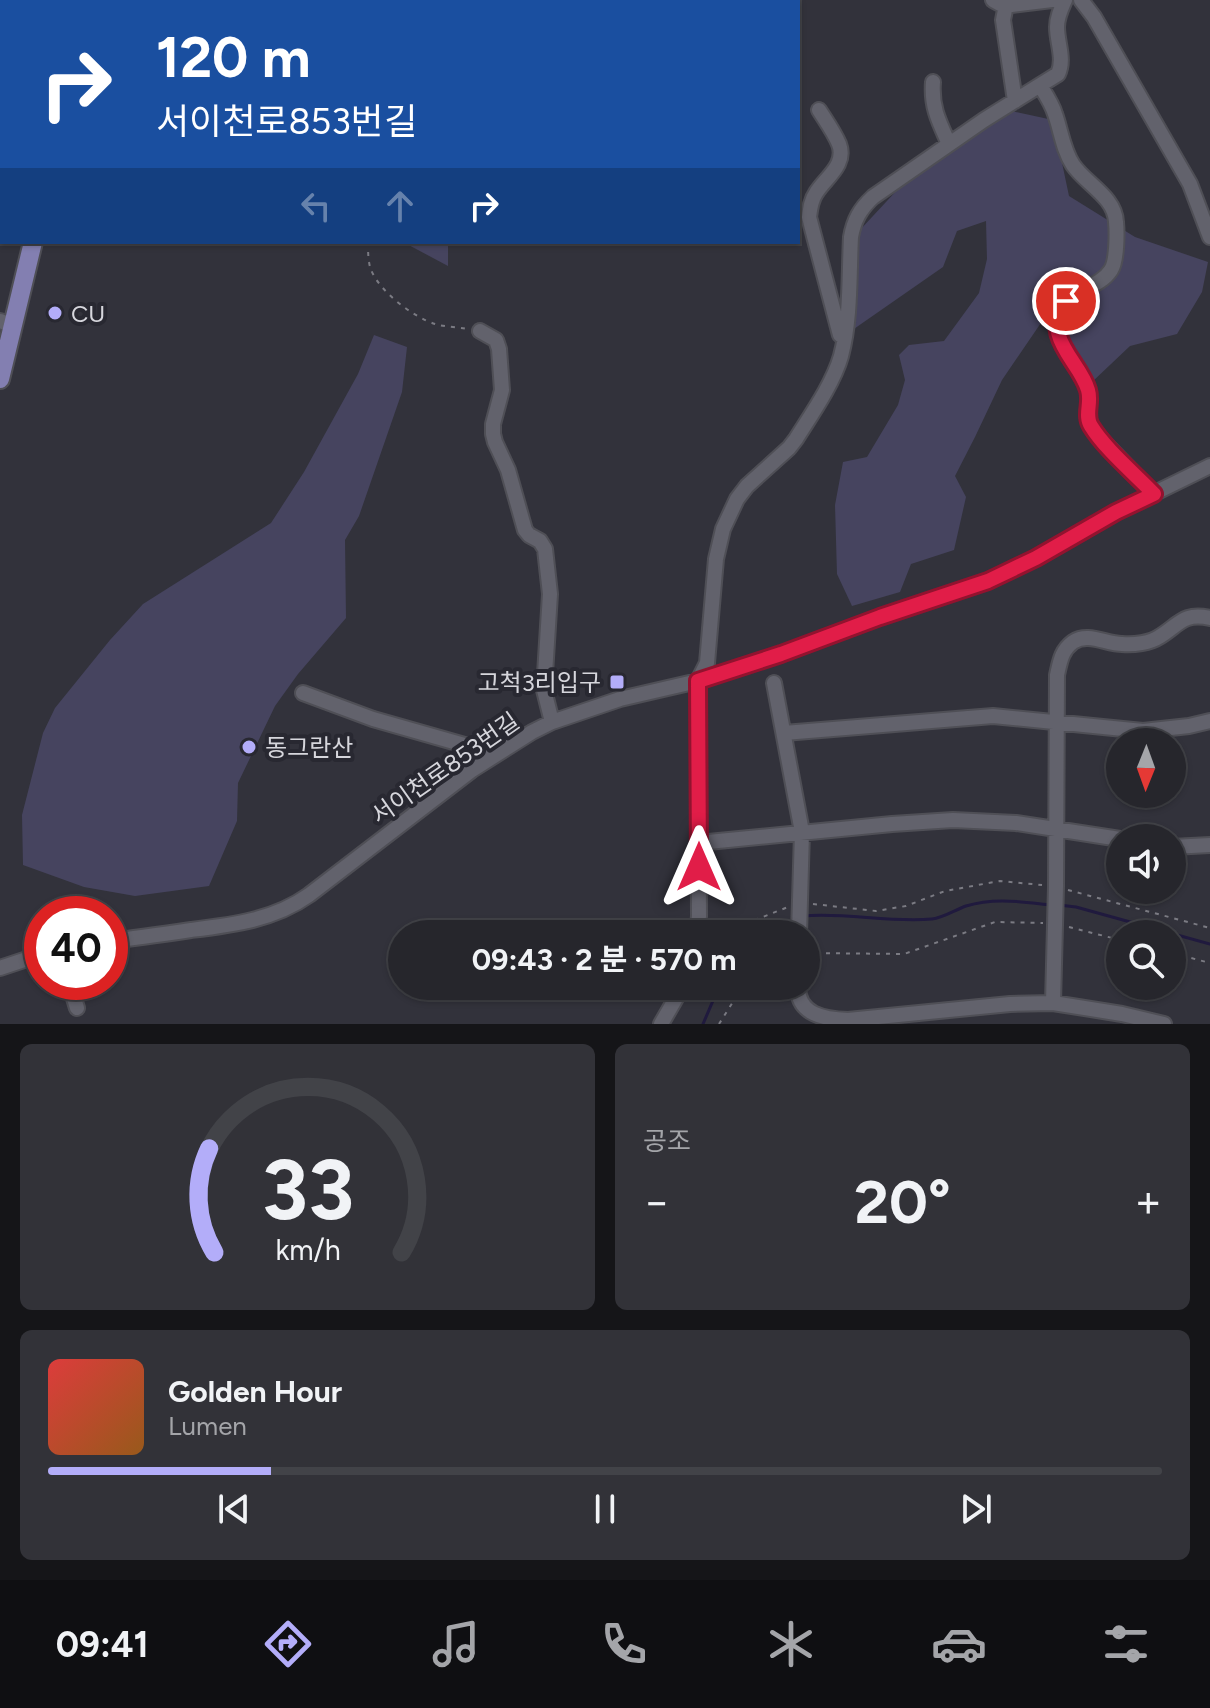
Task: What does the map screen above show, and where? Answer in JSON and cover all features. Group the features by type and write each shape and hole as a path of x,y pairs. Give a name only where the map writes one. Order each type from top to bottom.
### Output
{"main road":[{"path":"0,379 6,323 32,244"}],"street":[{"path":"1015,101 1001,2 1052,0"},
{"path":"699,920 698,681 707,663 718,544 730,512 747,486 796,439 836,369 847,316 851,237 860,210 873,197 949,144 1052,80 1061,70 1057,26 1065,0"},
{"path":"1081,0 1094,17 1190,184 1210,237"},
{"path":"933,82 934,109 949,144"},
{"path":"1041,87 1055,114 1070,161 1105,198 1116,221 1114,260 1109,273 1062,306 1058,329 1063,346 1088,389 1090,404 1087,416 1091,427 1154,494"},
{"path":"819,110 839,143 841,156 836,168 811,201 809,217 843,346"},
{"path":"480,331 496,340 499,349 502,390 493,424 495,442 508,470 525,530 544,544 545,549 550,594 544,690 552,722"},
{"name":"서이천로853번길","path":"128,939 240,923 295,905 496,754 552,722 620,699 698,681 988,581 1210,466"},
{"path":"1053,1003 1057,675 1061,655 1075,641 1090,638 1121,644 1146,642 1159,637 1176,623 1197,615 1210,618"},
{"path":"774,683 802,832 799,920"},
{"path":"303,693 373,719 496,754"},
{"path":"784,733 993,716 1143,731 1210,721"},
{"path":"698,843 953,820 1016,823 1106,837"},
{"path":"1186,846 1210,845"},
{"path":"0,968 24,960"},
{"path":"75,1000 77,1008"},
{"path":"661,1024 675,1000"},
{"path":"800,1000 815,1015 833,1020 1053,1003 1164,1024"}],"path":[{"path":"368,244 369,264 385,291 420,318 437,325 480,331"},
{"path":"757,920 800,905 876,911 906,906 945,891 1000,881 1056,888 1210,928"},
{"path":"820,953 904,954 995,922 1055,919 1106,935"},
{"path":"1186,957 1210,963"},
{"path":"719,1024 734,1000"}],"shaded area":[{"path":"1011,111 1053,120 1069,196 1135,237 1208,262 1202,292 1177,334 1130,346 1092,382 1045,317 1002,380 955,476 966,497 954,550 911,564 900,592 852,606 837,574 835,505 843,462 867,457 898,405 905,380 899,355 909,345 944,341 979,293 987,259 986,221 957,231 943,267 851,331 859,231 899,188"},
{"path":"407,244 448,244 448,266"},
{"path":"374,335 407,347 402,392 359,516 345,540 346,618 275,706 238,783 237,821 209,886 135,896 84,887 23,865 22,815 43,733 55,708 143,604 271,523 304,472 358,374"}],"waterway":[{"path":"803,916 916,920 945,916 966,906 987,902 1051,905"},
{"path":"1059,905 1210,944"},
{"path":"703,1024 713,1000"}],"place":[{"name":"CU","path":"55,313"},
{"name":"고척3리입구","path":"617,682"},
{"name":"동그란산","path":"249,747"}],"route":[{"path":"699,867 698,681 988,581 1154,494 1097,435 1088,421 1088,389 1066,354 1058,329 1060,312 1066,301"}]}
